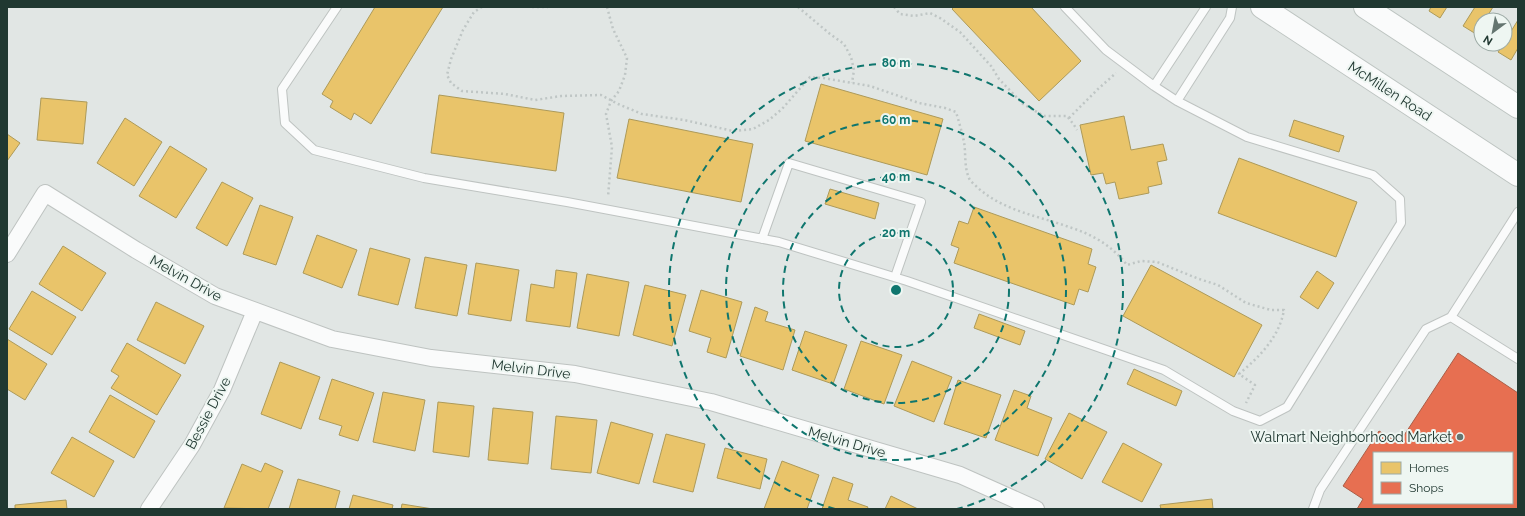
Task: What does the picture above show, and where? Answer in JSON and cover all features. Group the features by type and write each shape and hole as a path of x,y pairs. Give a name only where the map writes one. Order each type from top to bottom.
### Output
{"main road":[{"name":"McMillen Road","path":"1262,7 1518,175"},
{"path":"1365,7 1518,107"}],"street":[{"name":"Melvin Drive","path":"7,254 44,193 136,250 215,296 332,339 431,358 575,374 711,402 960,475 1036,509"},
{"name":"Bessie Drive","path":"149,509 192,445 222,390 255,311"}],"lane":[{"path":"337,7 282,89 285,123 314,150 424,178 607,209 779,242 895,277 1164,370 1233,411 1260,421 1287,407 1401,222 1400,199 1373,175 1247,138 1177,101 1154,86 1106,50 1065,7"},
{"path":"1154,86 1206,7"},
{"path":"1177,101 1230,18 1232,7"},
{"path":"762,239 789,163 921,202 895,277"},
{"path":"1313,509 1320,490 1426,329 1451,317 1518,212"},
{"path":"1451,317 1518,359"}],"path":[{"path":"482,7 474,12 463,30 451,59 447,75 451,84 462,91 505,94 535,100 561,96 600,95 642,114 684,120 733,132 753,129 769,120 782,109 810,77 870,86 919,103 945,108 956,112 964,142 969,179 984,193 1003,204 1038,218 1073,228 1101,241 1118,253 1127,265 1141,261 1157,262 1218,285 1246,303 1271,310 1284,310 1282,319 1274,337 1260,356 1239,374 1255,385 1241,414"},
{"path":"532,7 548,7"},
{"path":"607,7 613,28 627,58 625,75 619,91 611,100 606,114 612,146 607,209"},
{"path":"798,7 844,44 851,57 854,70 852,83"},
{"path":"894,7 900,14 914,16 930,13 940,18 960,32 991,66 999,79 1023,104 1044,116 1067,116 1077,130"},
{"path":"1069,118 1098,89 1126,65"}],"building: Homes":[{"path":"375,7 443,7 371,124 354,113 351,120 330,107 333,101 322,94"},
{"path":"954,7 1031,7 1081,61 1039,101 952,9"},
{"path":"1431,7 1447,7 1440,18 1429,11"},
{"path":"1475,7 1493,7 1490,12 1473,12 1473,32 1463,26"},
{"path":"1518,20 1518,48 1511,60 1498,52 1513,52 1513,28"},
{"path":"821,84 943,119 927,175 805,141"},
{"path":"439,95 564,113 556,171 431,153"},
{"path":"41,98 87,102 83,144 37,140"},
{"path":"1124,116 1131,150 1163,144 1167,160 1157,162 1162,184 1148,187 1149,193 1119,199 1115,182 1106,184 1103,173 1091,175 1080,125"},
{"path":"125,118 162,142 134,186 97,163"},
{"path":"629,119 753,144 741,202 617,178"},
{"path":"1294,120 1344,136 1339,152 1289,136"},
{"path":"7,134 20,143 7,161"},
{"path":"170,146 207,169 176,218 139,196"},
{"path":"1239,158 1357,202 1336,257 1218,213"},
{"path":"222,182 253,198 227,246 196,228"},
{"path":"830,189 879,203 875,219 825,204"},
{"path":"260,205 293,217 276,265 243,254"},
{"path":"974,207 1092,249 1088,264 1096,267 1088,292 1079,289 1074,305 954,263 959,248 951,245 959,221 968,224"},
{"path":"317,235 357,250 342,288 303,273"},
{"path":"63,246 106,273 82,311 39,284"},
{"path":"370,248 410,259 398,305 358,295"},
{"path":"425,257 467,265 457,316 415,308"},
{"path":"476,263 519,270 511,321 468,314"},
{"path":"1151,265 1262,325 1234,377 1123,316"},
{"path":"556,270 577,273 570,327 526,321 531,284 554,288"},
{"path":"1317,271 1334,283 1318,309 1300,297"},
{"path":"587,274 629,282 619,336 577,328"},
{"path":"645,285 686,295 672,346 633,335"},
{"path":"701,290 742,302 726,358 707,352 711,338 689,331"},
{"path":"32,291 76,317 52,355 9,329"},
{"path":"156,302 204,326 185,364 137,340"},
{"path":"755,307 768,312 765,321 795,330 783,370 740,356"},
{"path":"979,314 1025,331 1020,345 974,328"},
{"path":"805,331 847,345 833,384 792,370"},
{"path":"7,339 47,364 25,400 7,389"},
{"path":"861,341 902,355 884,404 844,389"},
{"path":"127,343 181,375 157,415 111,388 119,376 111,371"},
{"path":"912,361 952,377 934,422 894,406"},
{"path":"280,362 320,377 301,429 261,414"},
{"path":"1134,369 1182,391 1176,406 1127,384"},
{"path":"332,379 374,393 358,441 339,435 342,426 319,419"},
{"path":"958,380 1001,395 986,438 944,424"},
{"path":"1014,390 1031,396 1027,408 1052,418 1038,456 995,440"},
{"path":"383,392 425,400 415,451 373,442"},
{"path":"110,395 155,421 134,458 89,432"},
{"path":"438,402 474,406 469,457 433,452"},
{"path":"493,408 533,412 528,464 488,460"},
{"path":"1069,413 1107,432 1082,479 1045,459"},
{"path":"556,416 597,420 591,473 551,469"},
{"path":"611,422 653,434 639,484 597,473"},
{"path":"666,434 705,444 693,492 653,482"},
{"path":"72,437 114,461 94,497 51,473"},
{"path":"1123,443 1162,464 1142,502 1102,482"},
{"path":"725,448 767,459 760,489 717,478"},
{"path":"782,461 819,475 807,509 764,509"},
{"path":"265,463 283,471 268,509 224,508 242,464 261,472"},
{"path":"833,477 853,484 848,500 868,507 867,509 822,509"},
{"path":"298,479 340,491 335,509 289,509"},
{"path":"353,495 393,505 392,509 349,509"},
{"path":"891,496 918,509 885,509"},
{"path":"1212,499 1213,509 1161,509 1160,505"},
{"path":"66,500 67,509 15,509 15,505"},
{"path":"402,504 433,509 401,509"}],"building: Shops":[{"name":"Walmart Neighborhood Market","path":"1458,353 1518,393 1518,509 1357,509 1363,499 1343,486 1379,431 1399,443"}],"place":[{"name":"Walmart Neighborhood Market","path":"1460,437"}]}
